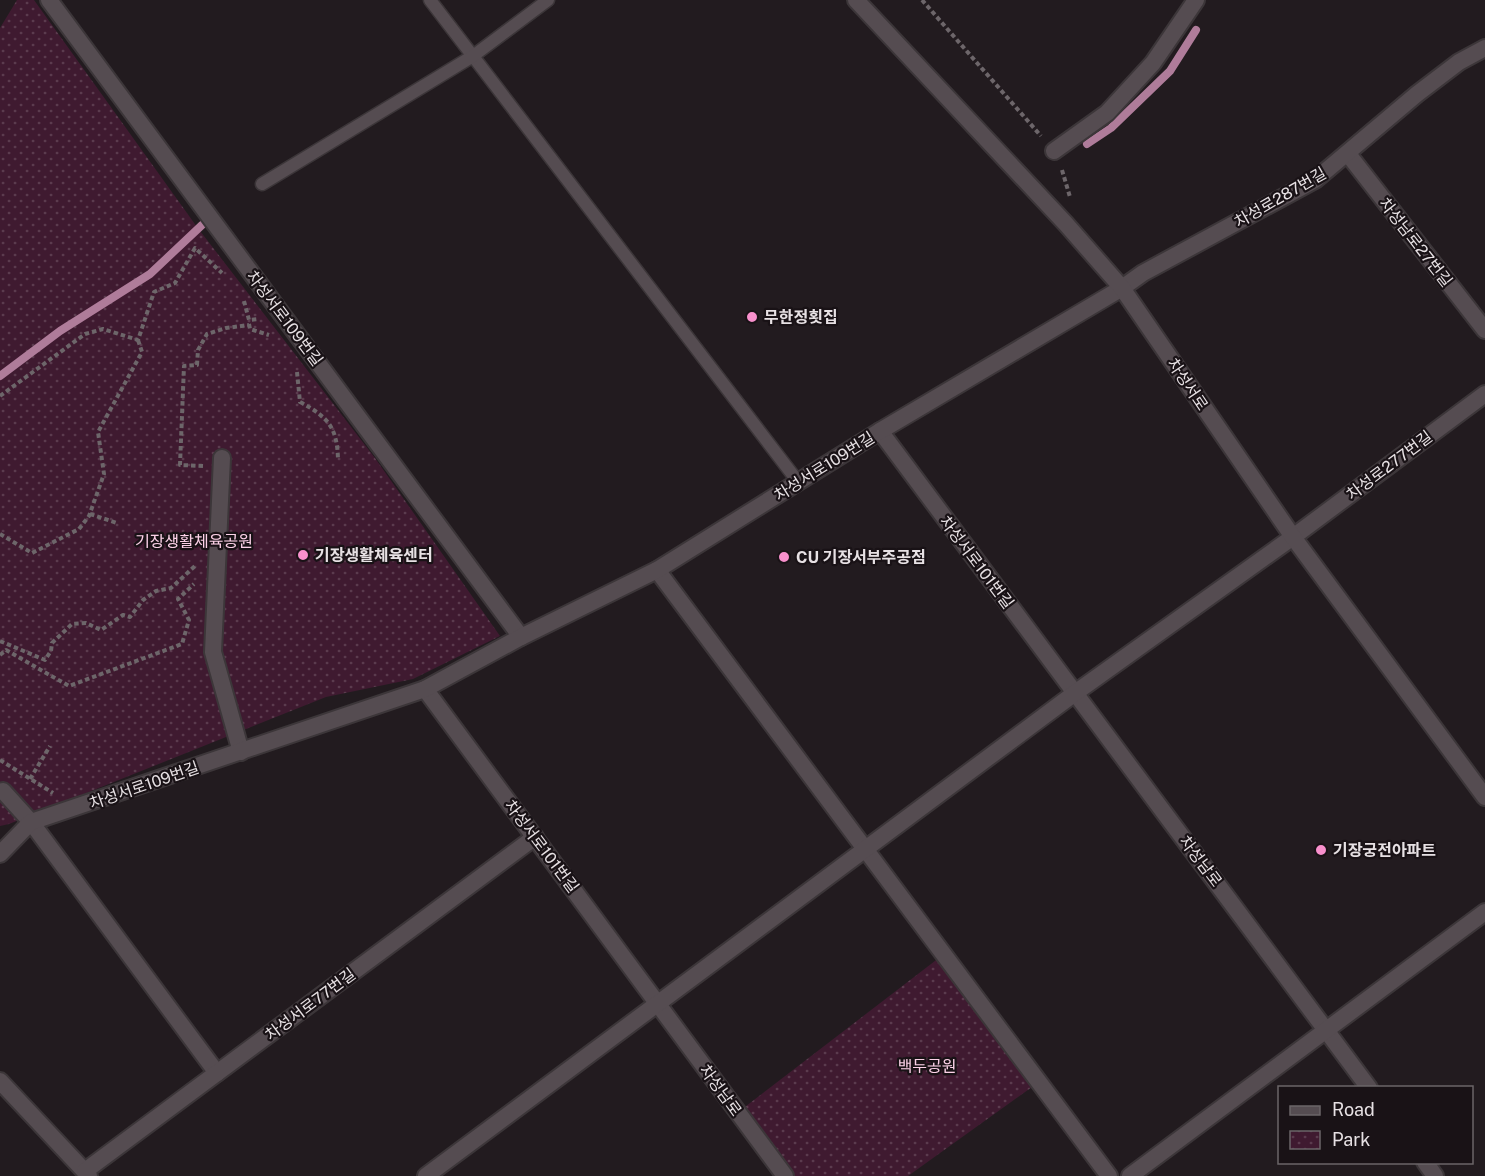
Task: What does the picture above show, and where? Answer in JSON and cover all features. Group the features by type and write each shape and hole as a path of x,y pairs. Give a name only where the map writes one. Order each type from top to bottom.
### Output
{"street":[{"name":"차성서로109번길","path":"49,0 521,637"},
{"name":"차성서로","path":"856,0 1066,224 1122,288 1293,537 1485,797"},
{"path":"1054,151 1107,113 1153,63 1196,0"},
{"name":"차성로287번길","path":"1122,288 1143,273 1316,180 1417,94 1459,62 1485,48"},
{"name":"차성남로27번길","path":"1348,154 1485,330"},
{"name":"차성서로109번길","path":"0,854 31,822 425,689 521,637 657,570 880,431 1122,288"},
{"name":"차성로277번길","path":"1293,537 1485,394"},
{"name":"차성서로101번길","path":"880,431 1075,693"},
{"path":"222,462 213,652 241,752"},
{"path":"426,1176 1075,693 1293,537"},
{"path":"657,570 1109,1176"},
{"name":"차성서로101번길","path":"425,689 658,1004"},
{"name":"차성남로","path":"1075,693 1368,1086"},
{"path":"3,791 31,822 217,1073"},
{"name":"차성서로77번길","path":"0,1081 87,1174 217,1073 535,837"},
{"path":"1130,1176 1485,912"},
{"name":"차성남로","path":"658,1004 784,1176"}],"lane":[{"path":"430,0 799,483"},
{"path":"262,184 473,56 548,0"}],"path":[{"path":"922,0 1054,151 1071,194 1066,224"},
{"path":"0,534 32,553 79,529 90,514 104,474 98,432 142,352 138,340 154,292 175,284 195,248 226,277"},
{"path":"241,291 250,329 264,332 272,337"},
{"path":"222,462 180,465 184,366 197,365 198,350 207,334 264,318 278,309"},
{"path":"0,396 85,334 103,329 138,340"},
{"path":"296,362 300,402 319,412 334,428 338,459"},
{"path":"90,514 117,523"},
{"path":"0,641 45,660 51,651 52,643 72,624 86,623 101,630 123,615 130,617 143,600 156,591 171,588 218,555"},
{"path":"0,655 6,650 69,686 182,644 189,620 178,598 218,555"},
{"path":"30,779 50,747"},
{"path":"0,760 76,807"}],"green space":[{"name":"기장생활체육공원","path":"17,0 34,0 197,227 375,458 500,636 413,679 326,697 0,826 0,28"},
{"name":"백두공원","path":"944,954 1039,1082 908,1176 785,1176 737,1113"}],"waterway":[{"path":"1087,144 1111,128 1170,71 1196,30"},
{"path":"0,376 60,331 150,274 202,225"}],"place":[{"name":"무한정횟집","path":"752,317"},
{"name":"기장생활체육센터","path":"303,555"},
{"name":"CU 기장서부주공점","path":"784,557"},
{"name":"기장궁전아파트","path":"1321,850"}]}
